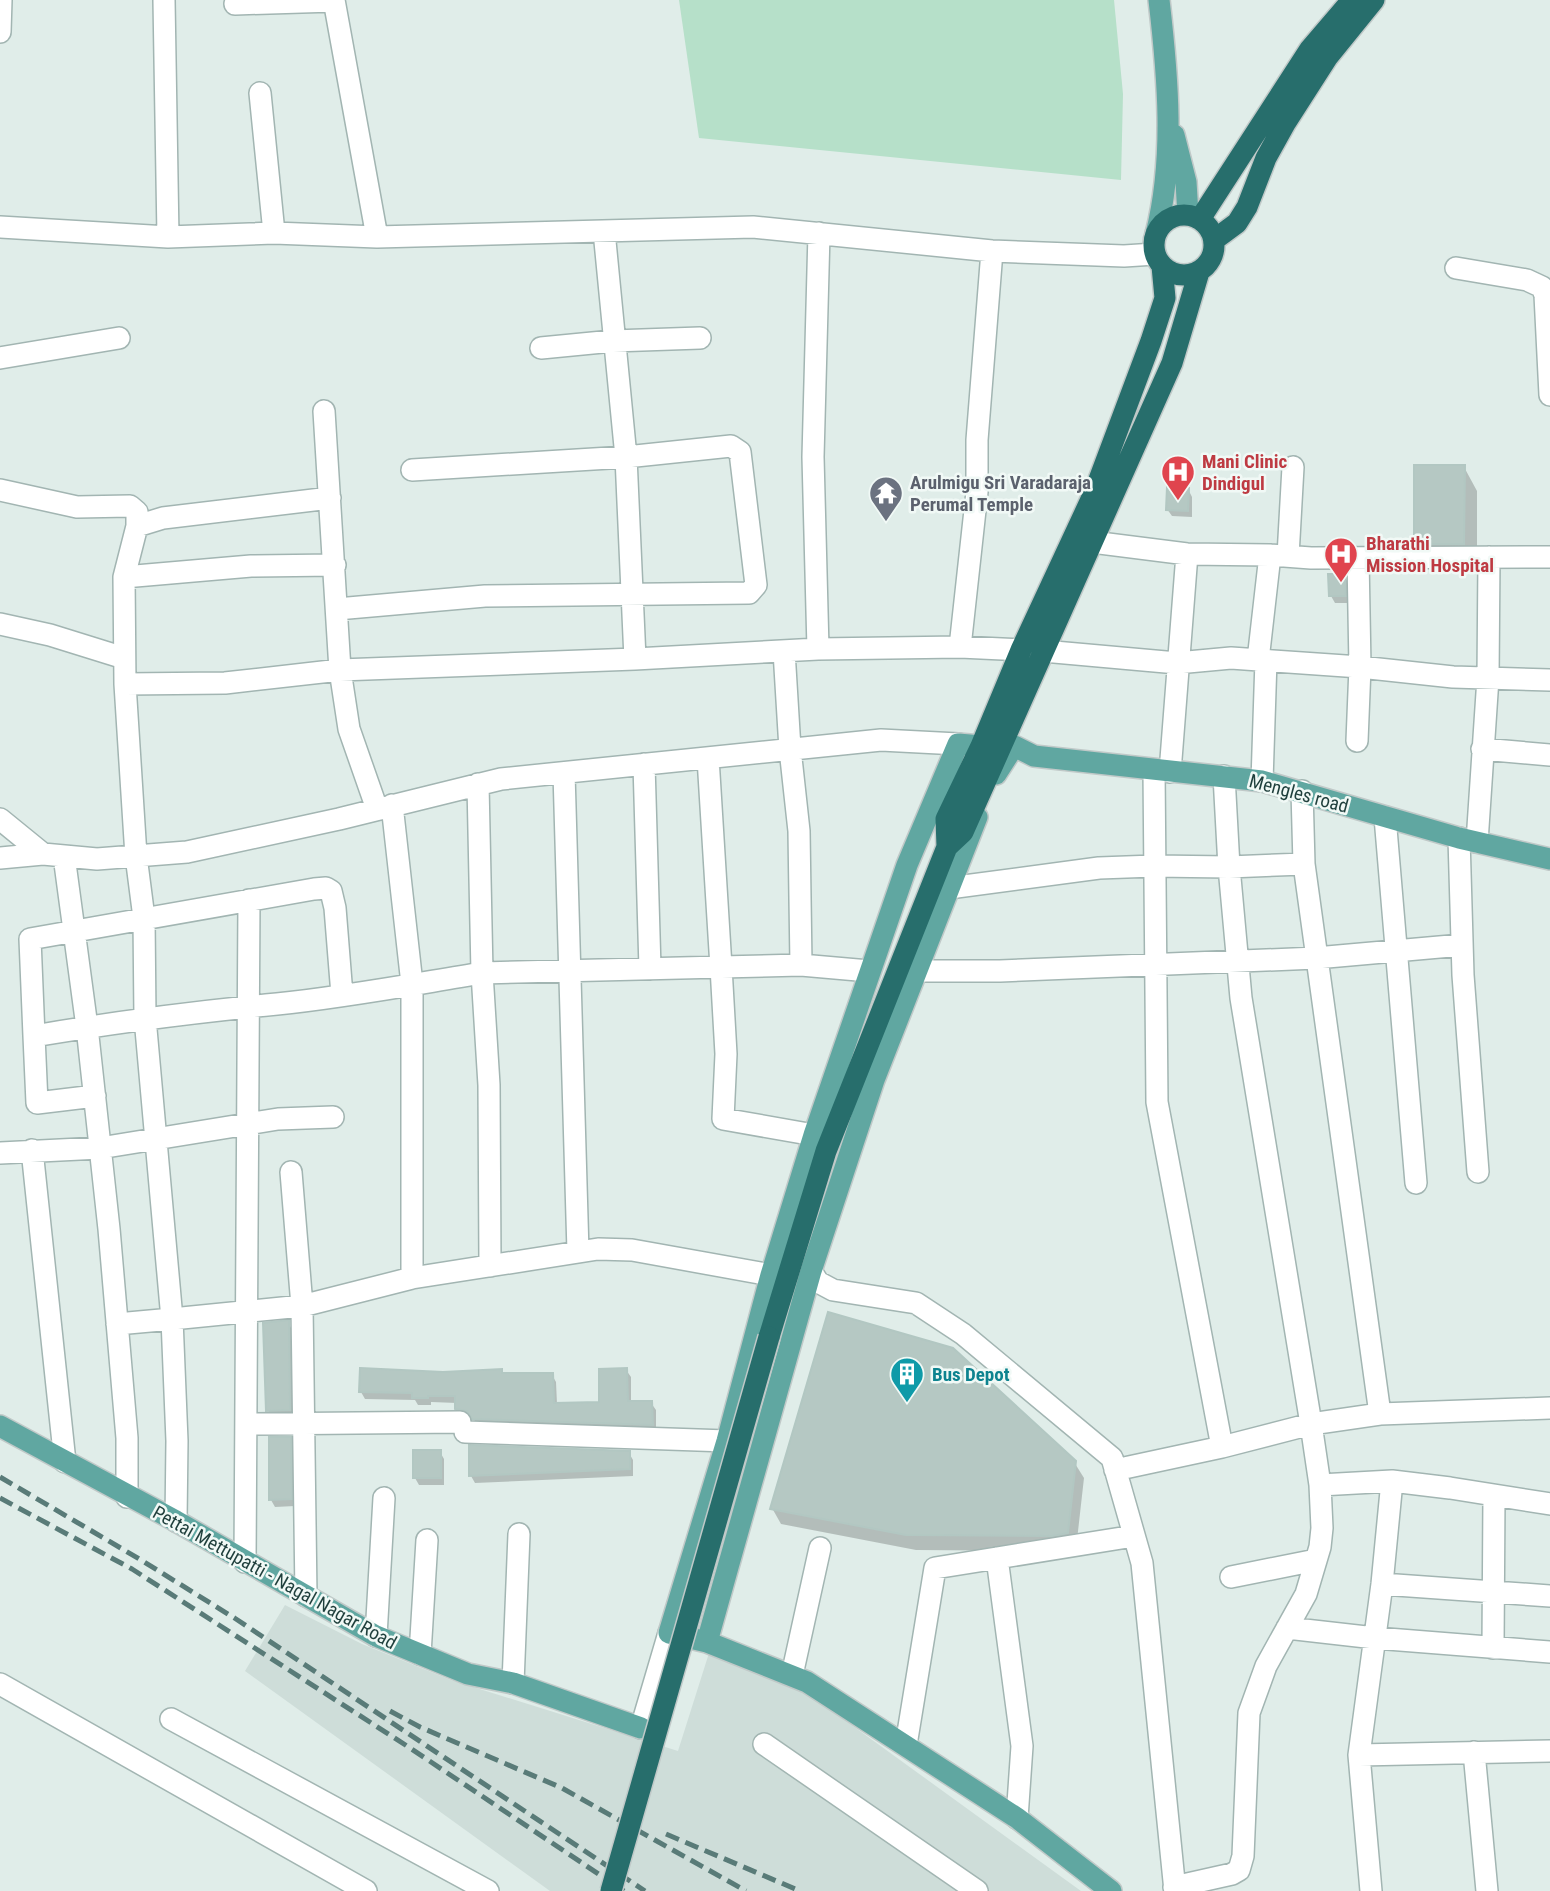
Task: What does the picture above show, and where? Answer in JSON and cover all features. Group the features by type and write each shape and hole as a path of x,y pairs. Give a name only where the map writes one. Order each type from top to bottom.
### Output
{"highway":[{"path":"1194,217 1310,49 1352,0"},
{"path":"1214,240 1237,223 1247,207 1266,158 1286,122 1327,58 1374,0"},
{"path":"611,1891 769,1337 826,1151 943,881 947,846 946,819 1094,493 1152,341 1165,299 1158,251 1162,224 1175,216 1194,217 1209,228 1214,240 1214,252 1208,264 1199,272 1187,276 1173,274 1158,251"},
{"path":"947,846 963,832 1008,746 1043,651 1172,363 1199,272"}],"main road":[{"path":"1159,0 1169,112 1194,217"},
{"path":"1158,251 1169,112"},
{"path":"981,746 958,744 907,865 869,971 771,1275 727,1441 669,1633 708,1642 807,1682 1017,1818 1111,1891"},
{"path":"708,1642 811,1271 874,1080 917,971 943,881 1008,746"},
{"name":"Mengles road","path":"1008,746 1034,756 1262,781 1468,840 1550,859"},
{"path":"747,1366 781,1376"},
{"name":"Pettai Mettupatti - Nagal Nagar Road","path":"0,1426 127,1497 176,1521 376,1636 468,1674 513,1683 641,1728"}],"street":[{"path":"0,32 1,0"},
{"path":"164,0 168,237"},
{"path":"235,4 334,0 377,237"},
{"path":"260,93 274,233"},
{"path":"0,227 168,237 274,233 377,237 753,227 992,251 1124,256 1158,251"},
{"path":"604,231 626,457 635,659"},
{"path":"818,649 813,457 819,233"},
{"path":"960,647 977,492 978,440 992,251"},
{"path":"1456,268 1527,280 1542,287 1545,295 1550,395"},
{"path":"0,358 119,338"},
{"path":"541,348 613,341 700,338"},
{"path":"324,411 340,670 349,729 385,807 412,984 412,1278"},
{"path":"337,609 485,596 748,593 756,585 740,452 737,447 626,457 412,470"},
{"path":"1262,781 1262,660 1293,467"},
{"path":"0,490 77,507 130,506 137,512 137,526 124,577 125,684 136,856 144,918 145,1018 173,1319 177,1441 176,1521"},
{"path":"137,526 163,518 330,498"},
{"path":"1092,542 1187,554 1357,558 1550,557"},
{"path":"1187,554 1154,866 1157,1102 1222,1447"},
{"path":"1478,1172 1462,945 1468,840 1482,749 1488,678 1489,557"},
{"path":"1357,558 1360,667 1357,741"},
{"path":"124,577 251,566 335,565"},
{"path":"0,624 50,635 124,658"},
{"path":"125,684 225,683 340,670 818,649 960,647 1021,650"},
{"path":"784,651 790,749 799,831 802,965"},
{"path":"1043,651 1177,663 1231,658 1453,677 1550,680"},
{"path":"0,858 43,854 97,859 187,852 501,779 881,740 958,744"},
{"path":"1482,749 1550,755"},
{"path":"708,758 726,1054 723,1119 814,1135"},
{"path":"644,764 650,969"},
{"path":"564,773 578,1252"},
{"path":"811,1271 818,1282 833,1290 916,1303 962,1334 1112,1458 1142,1563 1175,1889 1233,1874 1239,1870 1243,1856 1248,1713 1266,1666 1306,1594 1322,1528 1320,1485 1311,1424 1241,998 1224,776"},
{"path":"478,784 482,973 489,1085 490,1266"},
{"path":"1302,791 1304,864 1380,1414"},
{"path":"1385,817 1416,1183"},
{"path":"0,819 43,854"},
{"path":"64,856 95,1096 127,1438 127,1497"},
{"path":"943,881 1099,868 1304,864"},
{"path":"95,1096 37,1102 30,939 326,888 331,891 335,908 342,995"},
{"path":"245,1562 249,900"},
{"path":"917,971 1000,971 1316,958 1396,953 1462,945"},
{"path":"34,1035 145,1018 342,995 482,973 802,965 869,971"},
{"path":"0,1153 100,1148 278,1119 332,1117"},
{"path":"32,1150 65,1462"},
{"path":"291,1172 302,1306 306,1596"},
{"path":"117,1324 302,1306 412,1278 598,1249 632,1250 771,1275"},
{"path":"1115,1470 1311,1424 1380,1414 1550,1408"},
{"path":"247,1424 463,1427 727,1441"},
{"path":"1320,1485 1392,1481 1550,1504"},
{"path":"1371,1891 1359,1755 1382,1584 1392,1481"},
{"path":"1493,1648 1494,1496"},
{"path":"376,1636 384,1498"},
{"path":"513,1683 519,1534"},
{"path":"906,1745 935,1568 1134,1536"},
{"path":"420,1654 427,1540"},
{"path":"792,1675 820,1548"},
{"path":"997,1558 1022,1746 1017,1818"},
{"path":"1231,1577 1316,1560"},
{"path":"1382,1584 1550,1596"},
{"path":"1287,1628 1550,1652"},
{"path":"641,1728 669,1633"},
{"path":"0,1685 366,1891"},
{"path":"170,1719 488,1891"},
{"path":"764,1744 977,1891"},
{"path":"1359,1755 1550,1751"},
{"path":"1474,1752 1487,1891"}],"shaded area":[{"path":"285,1605 362,1644 451,1680 678,1751 709,1653 777,1671 1081,1891 550,1891 245,1671"}],"green space":[{"path":"679,0 1114,0 1123,94 1121,180 699,138"}],"building":[{"path":"1414,465 1465,465 1464,544 1414,544"},
{"path":"1167,487 1189,488 1188,511 1166,510"},
{"path":"1328,574 1345,574 1346,596 1329,596"},
{"name":"Bus Depot","path":"828,1312 953,1348 1076,1461 1068,1533 1053,1536 906,1535 770,1509"},
{"path":"289,1320 290,1410 266,1411 263,1323"},
{"path":"360,1368 443,1372 502,1369 502,1373 553,1373 554,1403 599,1402 599,1369 627,1368 628,1401 652,1401 653,1425 472,1419 467,1411 455,1409 455,1396 412,1398 412,1393 359,1392"},
{"path":"269,1437 291,1437 292,1499 269,1500"},
{"path":"469,1445 630,1451 630,1469 469,1476"},
{"path":"413,1450 441,1450 441,1478 413,1478"}],"railway":[{"path":"0,1477 236,1619 645,1891"},
{"path":"0,1498 132,1569 407,1746 624,1891"},
{"path":"390,1711 420,1727 562,1788 746,1891"},
{"path":"666,1834 800,1891"}],"place":[{"name":"Mani Clinic Dindigul","path":"1178,502"},
{"name":"Arulmigu Sri Varadaraja Perumal Temple","path":"886,523"},
{"name":"Bharathi Mission Hospital","path":"1341,584"},
{"name":"Bus Depot","path":"907,1404"}]}
